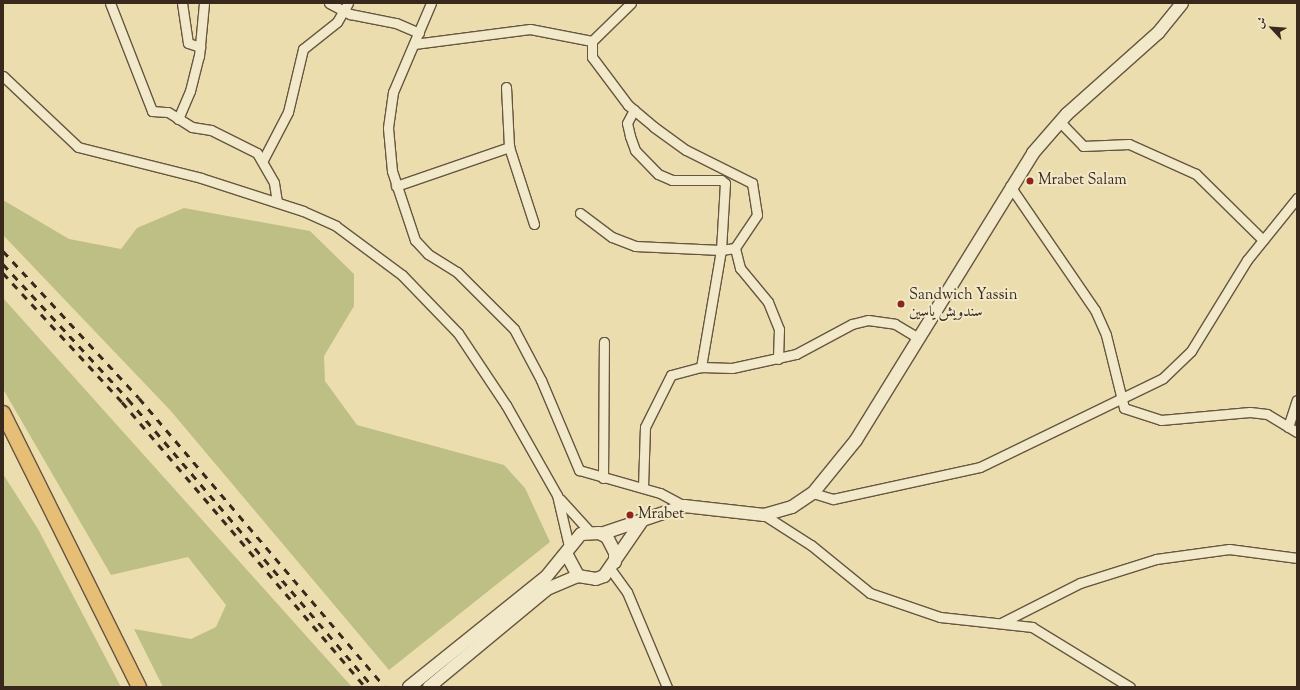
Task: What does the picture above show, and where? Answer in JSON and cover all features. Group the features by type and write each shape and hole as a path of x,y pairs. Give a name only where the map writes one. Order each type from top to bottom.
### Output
{"main road":[{"path":"3,413 139,687"}],"street":[{"path":"110,3 150,108 168,112 178,119 239,143 263,160 274,183 277,202"},
{"path":"182,3 188,43 200,47"},
{"path":"178,119 190,91 200,47 204,3"},
{"path":"329,3 347,7 396,23 419,33"},
{"path":"431,3 397,80 390,109 388,152 396,186 415,240 428,254 457,272 514,329 541,380 575,465 585,474 643,488 684,506 764,515 792,507 813,493 856,440 1010,186 1060,122 1158,33 1182,3"},
{"path":"631,3 592,41 592,57 634,110 686,150 743,176 756,191 756,215 735,248 740,268 768,302 778,329 778,359"},
{"path":"263,160 288,112 304,49 347,7"},
{"path":"414,44 530,28 592,41"},
{"path":"3,76 78,147 201,178 277,202 336,226 402,275 431,302 486,372 557,495 596,533 612,544 613,566 627,592 667,687"},
{"path":"506,87 509,147 534,224"},
{"path":"634,110 627,123 635,150 658,174 672,180 721,180 725,184"},
{"path":"1060,122 1083,146 1129,144 1196,174 1263,240"},
{"path":"396,186 509,147"},
{"path":"725,184 743,176"},
{"path":"701,367 721,250 725,184"},
{"path":"1010,186 1095,310 1116,368 1120,398 1124,408 1133,413 1161,420 1239,411 1267,414 1297,432"},
{"path":"813,493 833,499 980,467 1162,378 1179,365 1263,240 1297,198"},
{"path":"580,212 612,237 634,246 721,250 735,248"},
{"path":"643,488 645,427 665,383 676,372 701,367 732,368 778,359 803,351 852,324 868,320 895,324 918,338"},
{"path":"603,478 604,342"},
{"path":"1288,427 1297,400"},
{"path":"557,495 568,551 578,576"},
{"path":"429,687 479,637 546,577 568,551 574,539 643,520 684,506"},
{"path":"764,515 812,545 857,584 883,600 940,617 1032,627 1050,634 1130,687"},
{"path":"409,687 547,589 578,576 596,579 613,566 643,520"},
{"path":"1001,623 1080,582 1156,559 1229,549 1297,558"}],"green space":[{"path":"3,200 69,239 121,249 137,228 184,208 310,231 354,274 354,306 324,356 325,381 357,425 504,465 525,488 550,542 389,670 170,410 3,235"},
{"path":"3,298 352,687 163,687 134,629 191,639 216,627 226,605 188,557 111,575 3,389"},
{"path":"3,474 38,529 121,687 3,687"}],"railway":[{"path":"3,251 139,398 385,687"},
{"path":"3,264 128,399 373,687"},
{"path":"3,273 122,402 365,687"}],"place":[{"name":"Mrabet Salam","path":"1030,181"},
{"name":"Sandwich Yassin سندويش ياسين","path":"901,304"},
{"name":"Mrabet","path":"630,515"}]}
